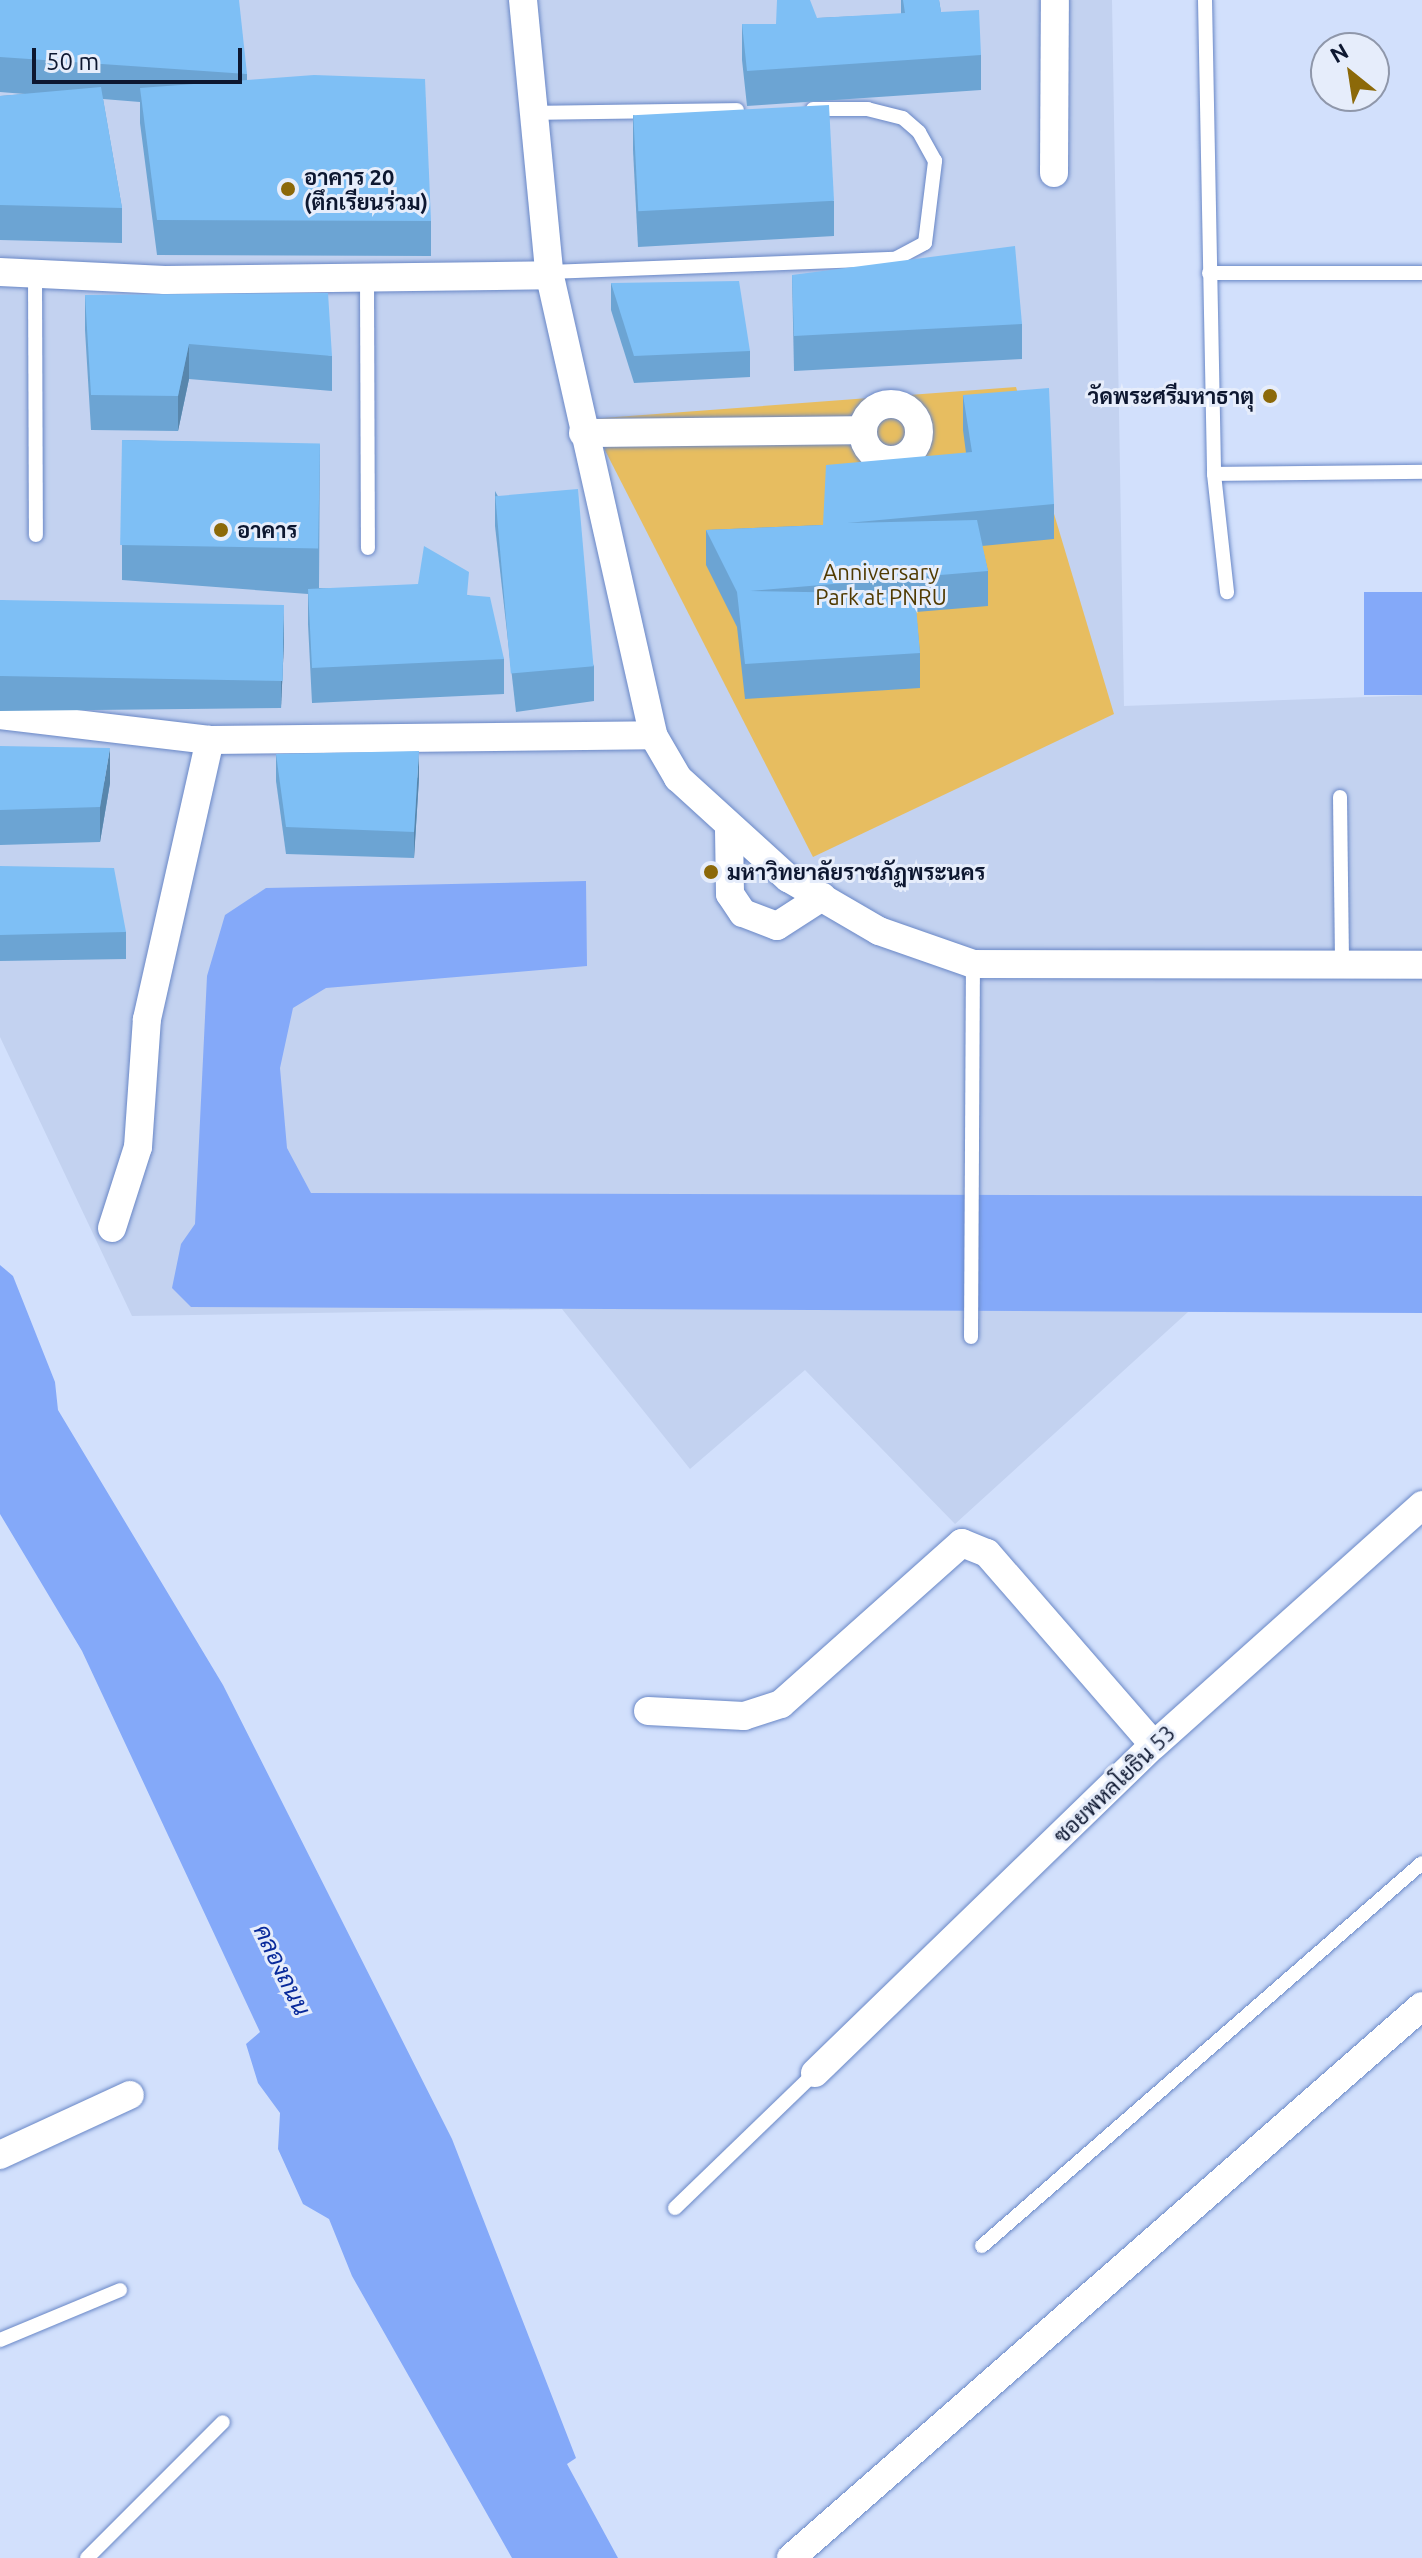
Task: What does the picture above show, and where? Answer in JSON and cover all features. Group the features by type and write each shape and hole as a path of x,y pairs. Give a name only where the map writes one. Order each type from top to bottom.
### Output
{"street":[{"path":"523,0 549,273 653,735 678,778 729,830 822,897 879,931 973,964 1422,965"},
{"path":"1054,173 1055,0"},
{"path":"0,272 367,281 549,273"},
{"path":"583,433 863,430"},
{"path":"0,715 210,740 653,735"},
{"path":"112,1228 138,1147 147,1019 210,740"},
{"path":"729,830 730,894 743,913 777,926 822,897"},
{"name":"ซอยพหลโยธิน 53","path":"815,2073 1154,1745 1422,1505"},
{"path":"648,1711 744,1716 781,1704 962,1543 987,1553 1154,1745"},
{"path":"791,2558 1422,2006"},
{"path":"0,2155 130,2095"}],"lane":[{"path":"1205,0 1214,474 1227,592"},
{"path":"549,273 895,259 925,243 935,161 919,132 903,118 868,109 789,110"},
{"path":"533,113 757,110"},
{"path":"35,273 36,535"},
{"path":"1209,273 1422,273"},
{"path":"367,281 368,548"},
{"path":"1214,474 1422,472"},
{"path":"1340,797 1342,965"},
{"path":"971,1337 976,1151 973,964"},
{"path":"982,2246 1422,1863"},
{"path":"675,2208 815,2073"},
{"path":"0,2340 120,2290"},
{"path":"87,2558 223,2422"}],"shaded area":[{"name":"มหาวิทยาลัยราชภัฏพระนคร","path":"0,0 1112,0 1124,706 1422,695 1422,1313 1188,1312 955,1524 805,1370 690,1469 562,1309 132,1316 0,1037"}],"green space":[{"name":"Anniversary Park at PNRU","path":"1016,387 1114,714 813,857 589,419"}],"water":[{"path":"1364,592 1422,592 1422,695 1364,695"},
{"path":"586,881 587,966 326,988 293,1008 280,1068 287,1148 311,1193 1422,1196 1422,1313 191,1307 172,1288 181,1244 195,1224 207,976 225,915 266,888"},
{"name":"คลองถนน","path":"0,1265 13,1276 55,1382 58,1410 223,1685 452,2139 576,2458 567,2464 618,2558 512,2558 352,2276 329,2219 303,2204 278,2149 280,2113 258,2083 246,2044 260,2032 82,1651 0,1514"}],"building":[{"path":"0,0 239,0 247,74 0,57"},
{"path":"777,0 810,0 817,18 905,13 903,0 939,0 941,12 979,10 981,55 747,71 742,24 776,24"},
{"name":"อาคาร 20 (ตึกเรียนร่วม)","path":"314,75 425,79 431,221 157,220 140,88"},
{"path":"101,87 122,208 0,205 0,96"},
{"path":"829,105 834,201 638,211 633,115"},
{"path":"1015,246 1022,324 794,336 792,275"},
{"path":"739,281 750,351 634,356 611,283"},
{"path":"328,293 332,356 189,344 178,396 91,395 85,295"},
{"path":"1049,388 1054,504 847,523 977,520 988,571 750,591 915,594 920,653 745,664 737,592 706,530 823,525 826,465 972,452 963,395"},
{"name":"อาคาร","path":"122,440 320,443 318,548 120,545"},
{"path":"578,489 594,666 511,674 495,496"},
{"path":"424,546 469,572 467,595 490,597 504,659 312,668 308,589 418,584"},
{"path":"0,600 284,605 283,681 0,676"},
{"path":"0,746 110,748 100,807 0,810"},
{"path":"419,751 414,832 286,827 276,754"},
{"path":"0,866 114,868 126,932 0,935"}],"place":[{"name":"อาคาร 20 (ตึกเรียนร่วม)","path":"288,189"},
{"name":"วัดพระศรีมหาธาตุ","path":"1270,396"},
{"name":"อาคาร","path":"221,530"},
{"name":"มหาวิทยาลัยราชภัฏพระนคร","path":"711,872"}]}
